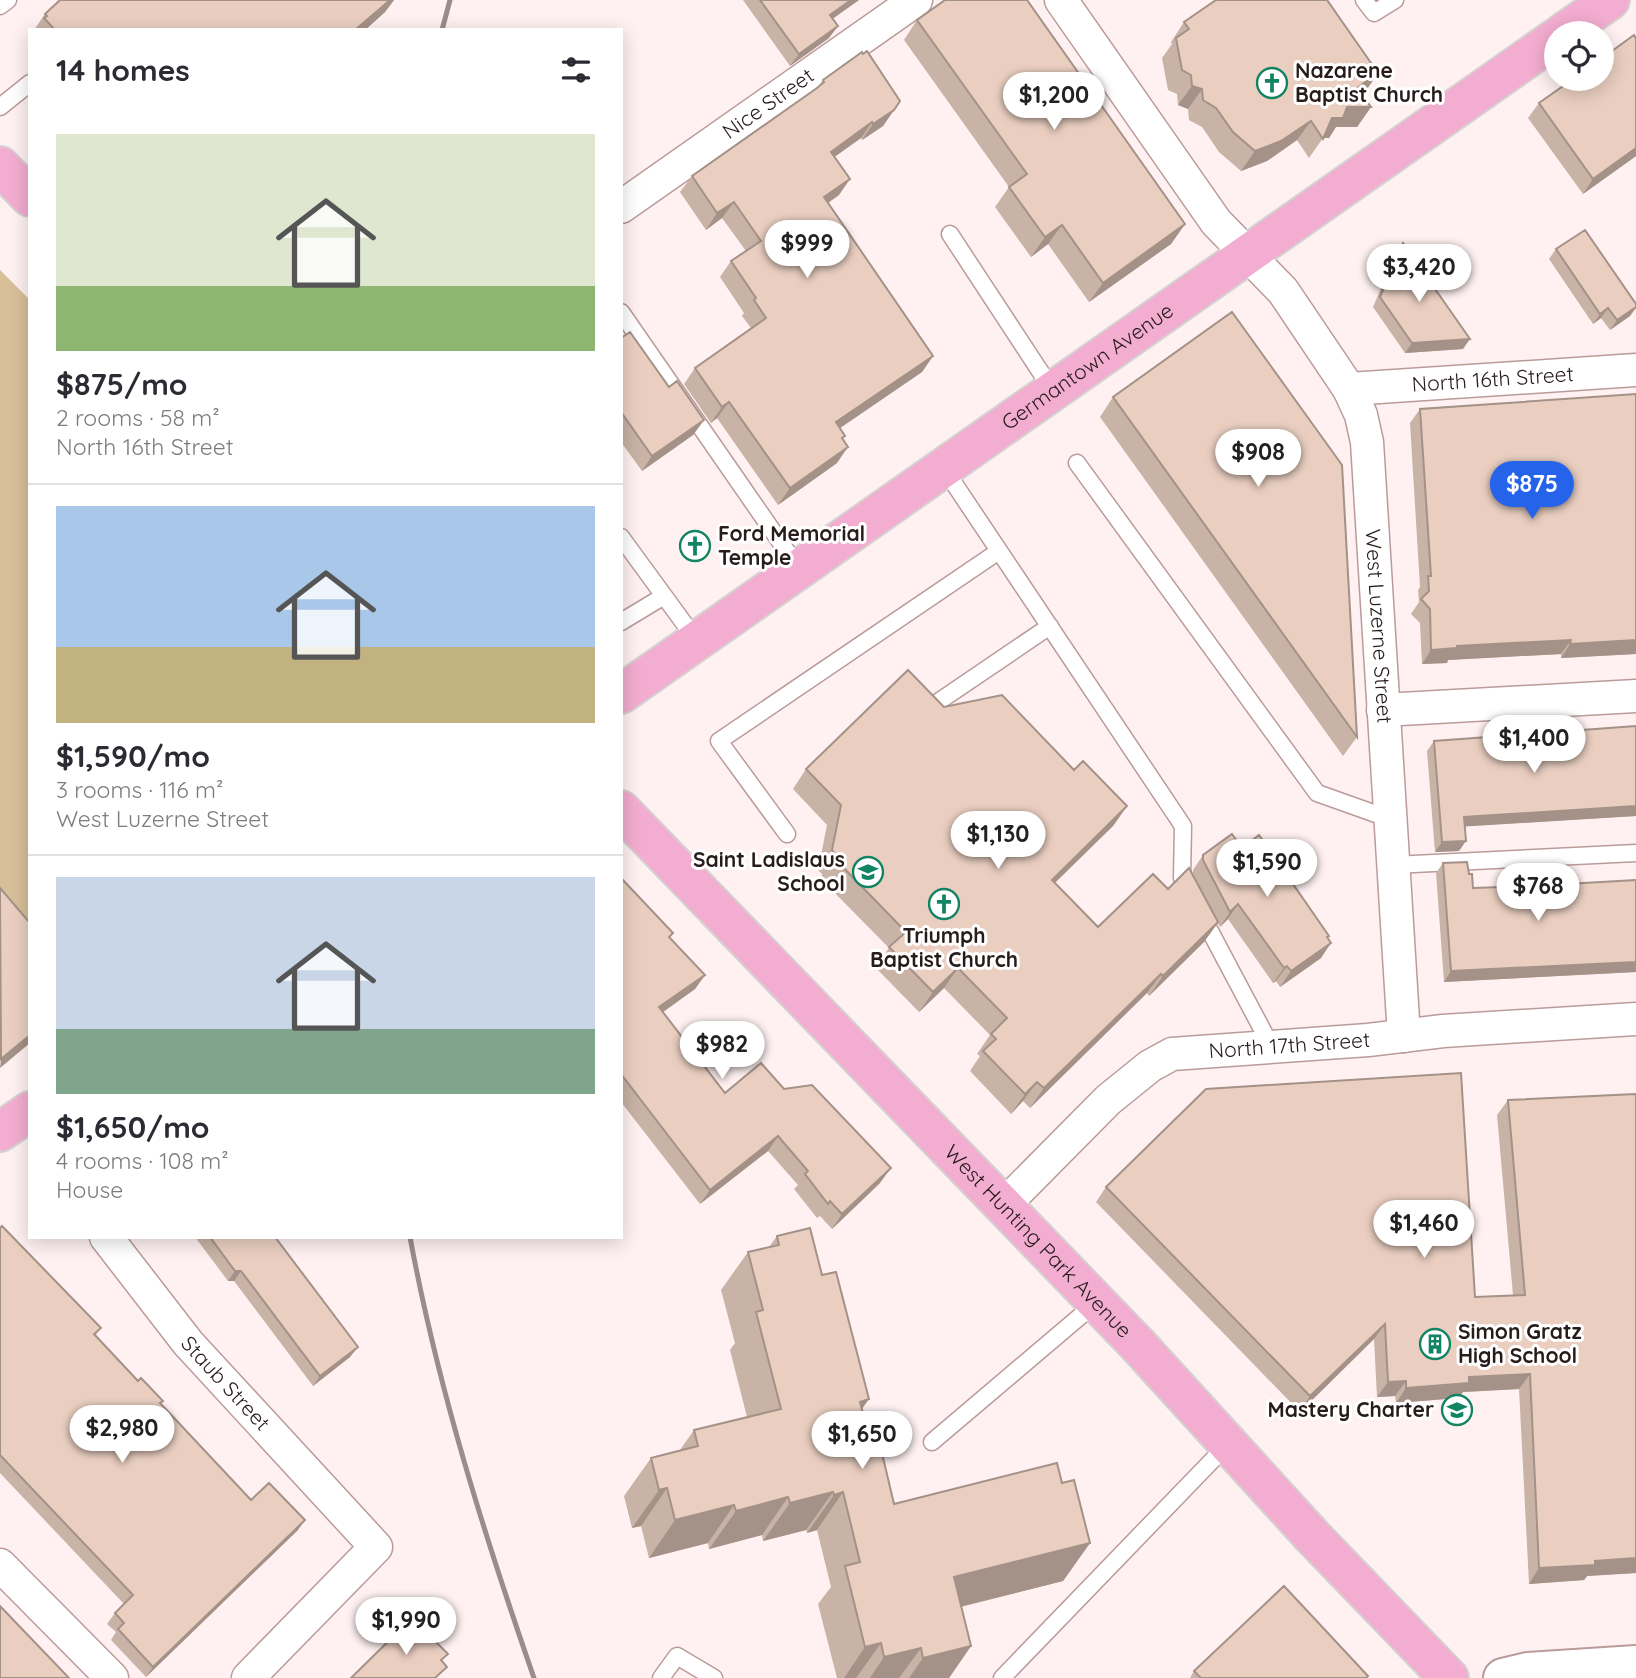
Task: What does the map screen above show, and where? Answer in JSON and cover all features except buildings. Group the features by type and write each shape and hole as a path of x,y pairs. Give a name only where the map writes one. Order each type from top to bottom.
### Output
{"main road":[{"path":"1580,21 1611,0"},
{"name":"Germantown Avenue","path":"623,693 1544,46"},
{"name":"West Hunting Park Avenue","path":"623,812 1097,1302 1313,1537 1449,1678"}],"street":[{"name":"Nice Street","path":"623,206 916,0"},
{"name":"West Luzerne Street","path":"1061,0 1216,222 1283,291 1349,389 1361,415 1367,442 1404,1036"},
{"name":"North 16th Street","path":"1349,389 1636,370"},
{"path":"1383,710 1636,696"},
{"name":"North 17th Street","path":"1003,1206 1108,1100 1161,1058 1185,1051 1636,1019"},
{"name":"Staub Street","path":"108,1239 188,1343 376,1548 248,1678"},
{"path":"0,1565 113,1678"},
{"path":"1503,1678 1528,1672 1636,1665"}],"lane":[{"path":"0,6 8,0"},
{"path":"1364,0 1374,13 1395,0"},
{"path":"0,107 28,85"},
{"path":"950,234 1053,391"},
{"path":"623,315 799,569"},
{"path":"1077,463 1317,793 1390,818"},
{"path":"943,467 1183,826 1182,878 1271,1046"},
{"path":"623,540 696,641"},
{"path":"787,834 719,741 999,551"},
{"path":"623,621 664,596"},
{"path":"938,702 1050,626"},
{"path":"1393,865 1636,853"},
{"path":"932,1442 1097,1302"},
{"path":"1002,1678 1228,1444"},
{"path":"661,1678 677,1656 714,1678"}],"shaded area":[{"path":"0,270 28,298 28,971 0,938"}],"railway":[{"path":"443,28 450,0"},
{"path":"410,1239 448,1405 497,1570 534,1678"}],"place":[{"name":"Nazarene Baptist Church","path":"1272,83"},
{"name":"Ford Memorial Temple","path":"695,546"},
{"name":"Saint Ladislaus School","path":"868,872"},
{"name":"Triumph Baptist Church","path":"944,904"},
{"name":"Simon Gratz High School","path":"1435,1344"},
{"name":"Mastery Charter","path":"1457,1410"}]}
